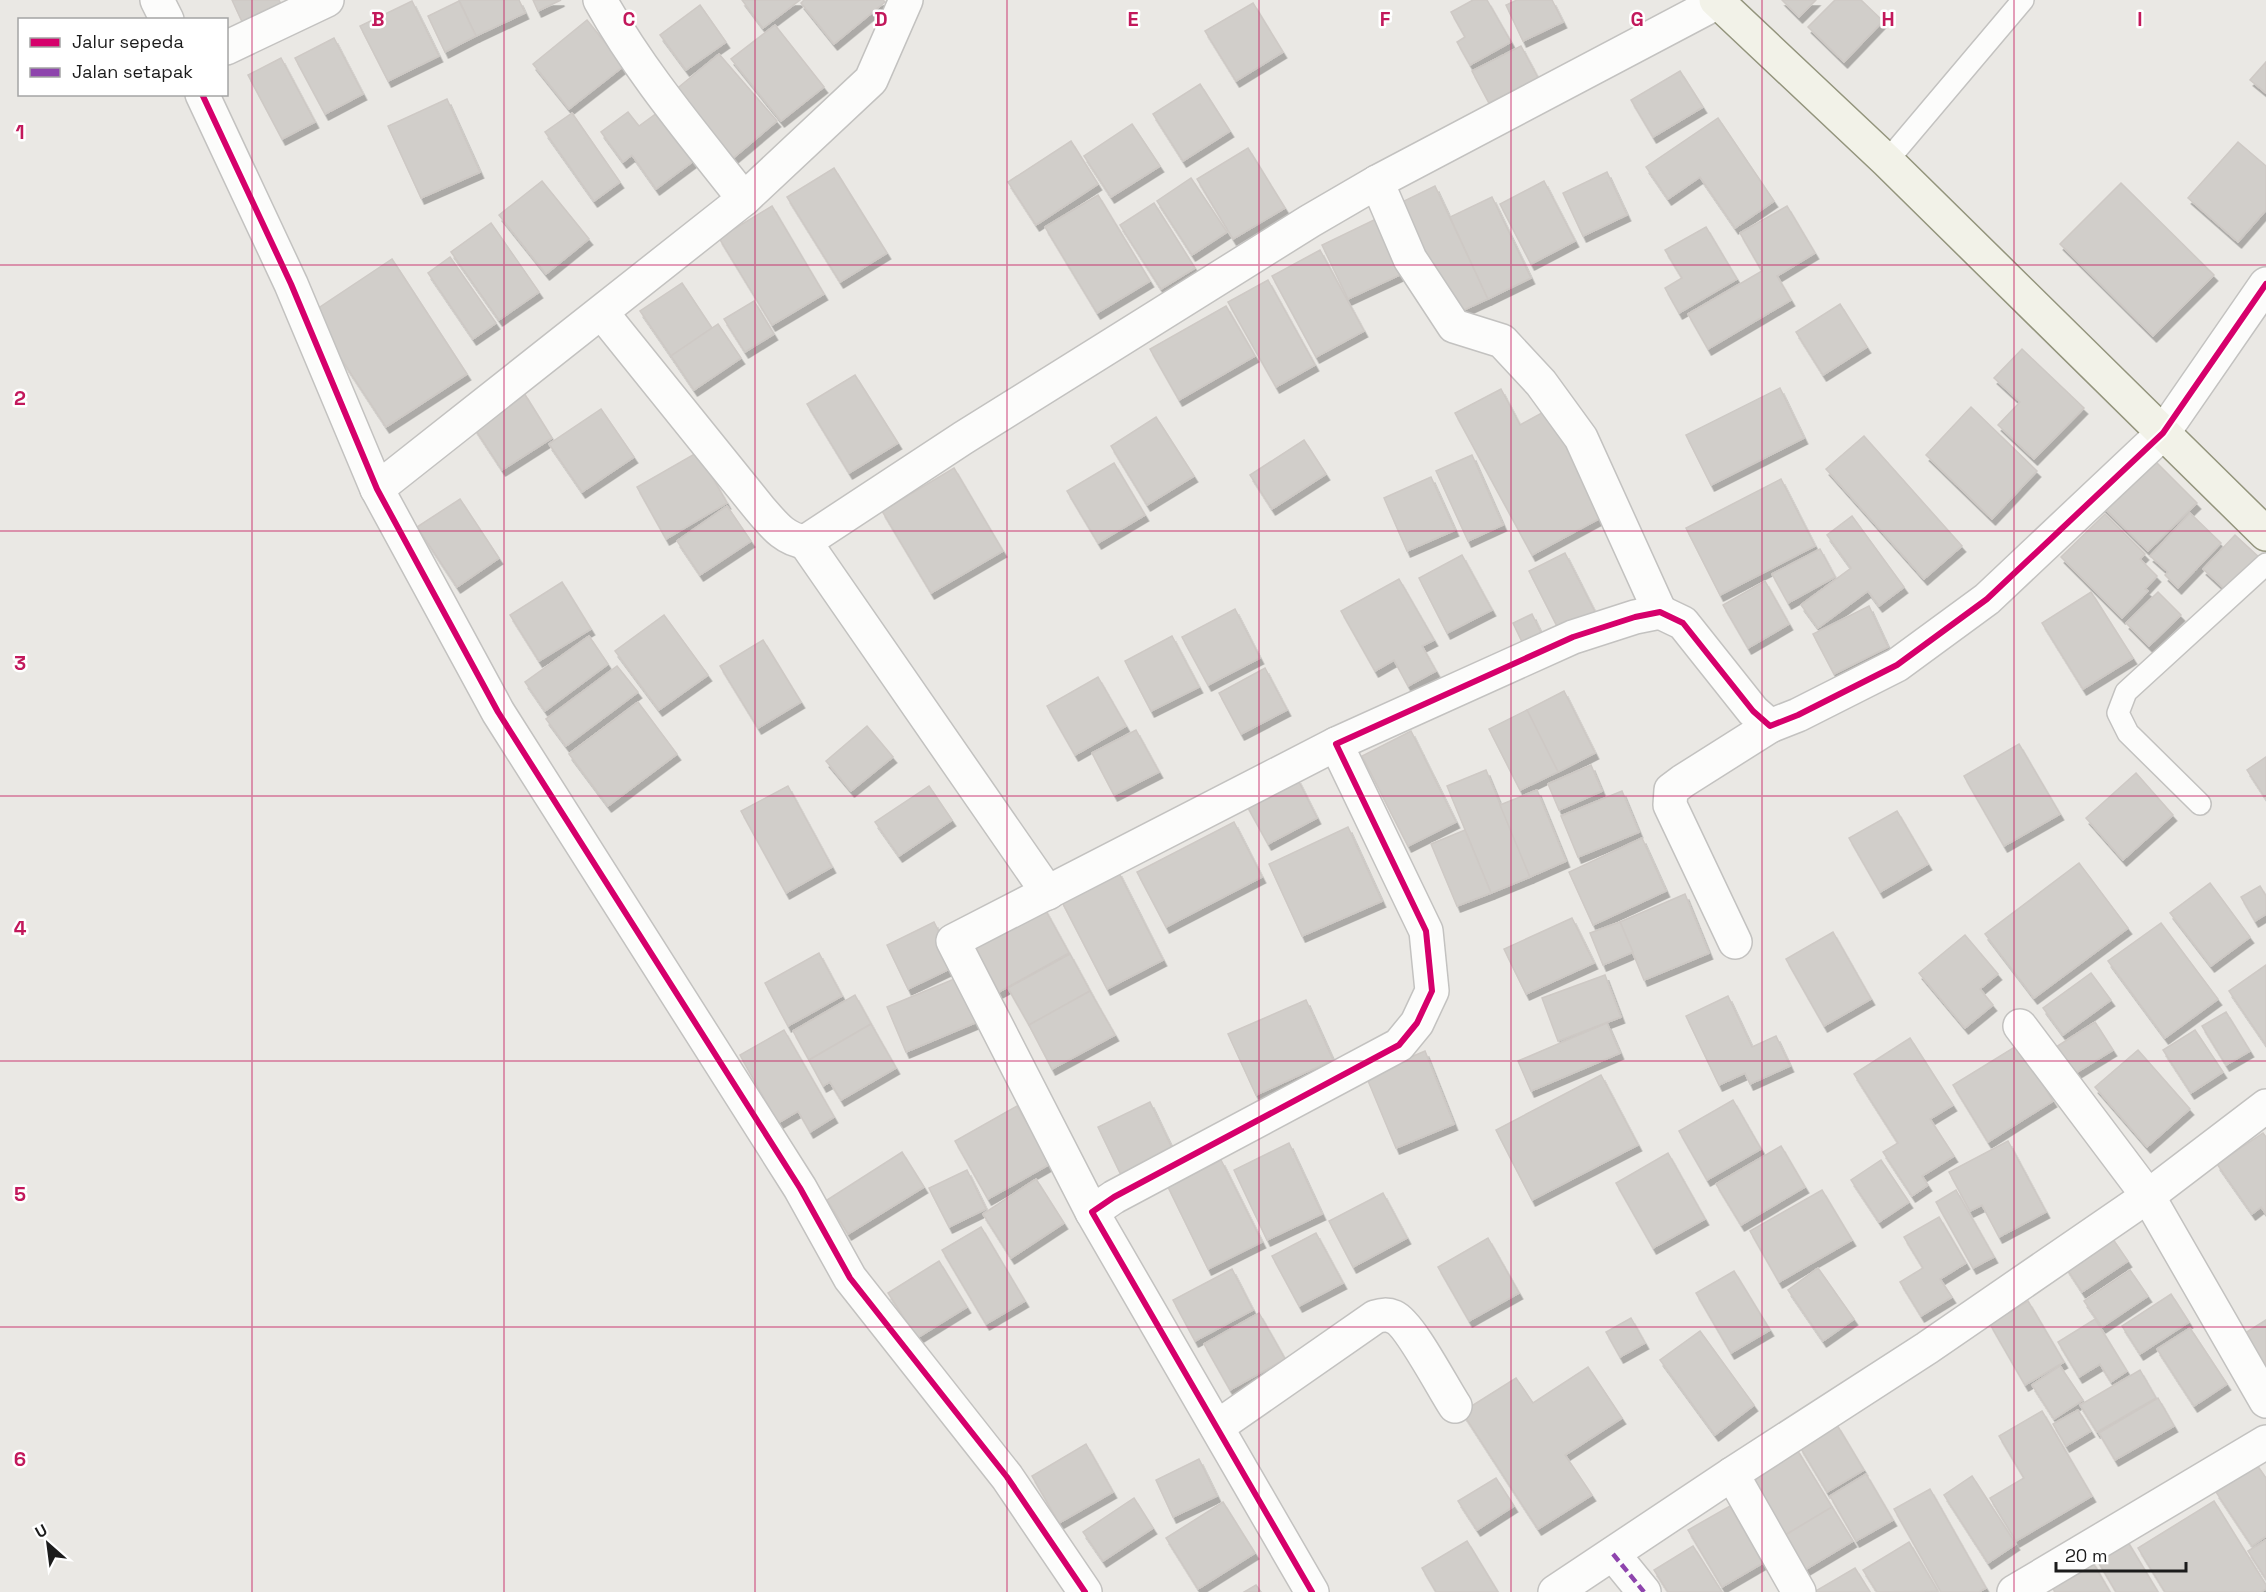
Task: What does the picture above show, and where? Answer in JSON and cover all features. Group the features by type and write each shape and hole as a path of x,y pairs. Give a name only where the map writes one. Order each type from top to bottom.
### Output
{"street":[{"path":"157,0 165,18"},
{"path":"228,47 327,0"},
{"path":"600,0 622,40 658,90 744,199"},
{"path":"377,489 744,199 871,81 906,0"},
{"path":"602,313 760,509 783,534 794,540 805,542 963,438 1310,221 1377,182 1717,1 1887,161 2266,534"},
{"path":"203,96 291,284 377,489 498,712 800,1188 850,1278 1007,1477 1086,1592"},
{"path":"1377,182 1410,259 1454,326 1502,341 1541,383 1581,438 1660,612"},
{"path":"1735,942 1670,805 1671,790 1770,726 1798,715 1897,665 1987,599 2163,433 2266,284"},
{"path":"805,542 1048,893"},
{"path":"1312,1592 1092,1212 953,941 1336,744 1574,637 1635,617 1660,612 1683,623 1753,711 1770,726"},
{"path":"1092,1212 1114,1197 1399,1045 1417,1023 1432,991 1426,931 1336,744"},
{"path":"2020,1026 2148,1196 2266,1401"},
{"path":"1555,1592 1732,1474 1928,1348 2148,1196 2266,1107"},
{"path":"1217,1427 1376,1317 1384,1314 1395,1317 1410,1334 1455,1406"},
{"path":"2014,1592 2266,1442"},
{"path":"1732,1474 1798,1592"},
{"path":"1613,1554 1644,1592"}],"lane":[{"path":"1887,161 2023,0"},
{"path":"2200,804 2128,733 2118,713 2126,692 2266,564"}],"building":[{"path":"232,0 279,0 283,8 244,26"},
{"path":"459,0 519,0 525,13 476,36"},
{"path":"533,0 561,0 538,11"},
{"path":"742,0 800,0 763,28"},
{"path":"804,0 883,0 885,2 834,44 801,3"},
{"path":"1473,0 1487,0 1511,42 1470,65 1457,42 1465,37 1451,12"},
{"path":"1517,0 1552,0 1563,22 1523,41 1506,5"},
{"path":"1782,0 1816,0 1799,17"},
{"path":"1835,0 1861,0 1883,21 1844,62 1808,27"},
{"path":"412,1 439,56 388,81 360,26"},
{"path":"459,1 476,36 445,52 428,16"},
{"path":"1253,3 1283,52 1236,81 1205,31"},
{"path":"700,5 726,42 686,70 660,35"},
{"path":"587,20 624,66 569,109 533,64"},
{"path":"775,25 824,87 781,121 731,59"},
{"path":"334,38 363,94 325,114 295,58"},
{"path":"1521,46 1538,78 1489,103 1472,71"},
{"path":"719,54 777,121 732,159 674,91"},
{"path":"281,58 315,122 282,139 248,75"},
{"path":"2266,62 2266,93 2250,80"},
{"path":"1680,71 1703,107 1653,137 1631,100"},
{"path":"1200,84 1230,131 1183,161 1153,114"},
{"path":"447,99 480,172 421,198 388,126"},
{"path":"661,110 696,159 656,189 632,155 623,162 601,132 628,112 639,126"},
{"path":"572,113 620,182 594,201 545,132"},
{"path":"1718,118 1774,201 1735,228 1700,177 1668,199 1646,167"},
{"path":"1132,124 1160,166 1111,197 1084,156"},
{"path":"1071,141 1098,184 1036,225 1008,182"},
{"path":"2238,142 2266,166 2266,210 2238,242 2188,198"},
{"path":"1248,148 1285,208 1233,239 1197,179"},
{"path":"834,168 887,253 840,282 787,197"},
{"path":"1607,172 1627,215 1583,236 1563,193"},
{"path":"1191,178 1227,232 1192,255 1157,201"},
{"path":"542,181 589,239 546,274 499,215"},
{"path":"1544,181 1575,241 1531,264 1500,204"},
{"path":"2121,183 2214,275 2153,336 2060,244"},
{"path":"1435,186 1488,299 1455,314 1402,202"},
{"path":"1098,195 1150,281 1097,313 1045,227"},
{"path":"1492,197 1531,278 1488,299 1450,217"},
{"path":"1154,203 1195,268 1161,289 1120,225"},
{"path":"772,206 824,294 772,325 719,238"},
{"path":"1787,206 1815,253 1777,276 1791,300 1708,349 1688,314 1762,271 1740,233"},
{"path":"1376,219 1402,274 1348,299 1322,245"},
{"path":"491,223 539,292 499,320 451,252"},
{"path":"1706,227 1737,279 1679,313 1665,288 1682,278 1665,250"},
{"path":"1320,250 1364,331 1316,357 1272,276"},
{"path":"450,257 496,323 473,339 428,273"},
{"path":"392,259 467,374 386,427 311,313"},
{"path":"1268,280 1315,365 1276,387 1228,302"},
{"path":"682,283 712,328 671,356 640,311"},
{"path":"754,301 774,334 745,352 724,319"},
{"path":"1840,304 1867,347 1823,375 1796,332"},
{"path":"1226,306 1255,356 1179,400 1150,349"},
{"path":"718,324 741,358 694,390 671,356"},
{"path":"2022,349 2084,408 2034,459 1998,425 2020,402 1994,378"},
{"path":"855,375 898,443 849,473 807,404"},
{"path":"1780,388 1804,438 1711,485 1686,435"},
{"path":"1501,389 1520,425 1549,409 1606,515 1532,555 1455,413"},
{"path":"524,393 552,438 502,470 473,426"},
{"path":"1971,407 2037,471 1992,519 1926,455"},
{"path":"601,409 634,457 582,492 549,444"},
{"path":"1156,417 1194,476 1147,505 1111,446"},
{"path":"1864,436 1962,546 1924,579 1826,469"},
{"path":"1304,440 1326,474 1272,509 1250,475"},
{"path":"698,452 727,503 666,539 637,487"},
{"path":"2147,453 2197,503 2148,551 2098,502"},
{"path":"1472,455 1503,525 1468,541 1436,471"},
{"path":"1114,463 1145,515 1098,543 1067,491"},
{"path":"954,468 1003,551 931,593 882,511"},
{"path":"1431,477 1455,530 1407,551 1384,498"},
{"path":"1781,479 1815,546 1720,595 1686,528"},
{"path":"460,499 499,558 457,587 417,527"},
{"path":"727,506 751,541 700,575 677,541"},
{"path":"2190,513 2221,543 2178,588 2165,575 2168,572 2150,556"},
{"path":"2105,514 2145,554 2140,559 2157,576 2145,589 2148,591 2122,618 2061,557"},
{"path":"1852,516 1904,587 1879,606 1868,591 1818,628 1801,605 1851,568 1827,535"},
{"path":"2235,535 2261,559 2229,593 2203,569"},
{"path":"1820,549 1835,577 1788,603 1772,574"},
{"path":"1565,553 1598,618 1562,636 1529,571"},
{"path":"1462,555 1492,610 1447,633 1419,578"},
{"path":"1399,579 1434,640 1422,646 1436,671 1408,686 1394,660 1375,671 1341,611"},
{"path":"1765,581 1789,624 1748,648 1723,605"},
{"path":"562,582 591,629 539,661 510,615"},
{"path":"2091,592 2133,658 2083,689 2042,623"},
{"path":"2158,592 2181,615 2149,646 2126,623"},
{"path":"1869,606 1888,647 1834,674 1813,634"},
{"path":"1235,609 1260,658 1208,685 1182,637"},
{"path":"1532,614 1544,639 1525,648 1513,623"},
{"path":"664,615 708,675 659,710 615,651"},
{"path":"589,636 608,664 545,711 525,682"},
{"path":"1172,636 1199,687 1151,711 1125,661"},
{"path":"763,640 801,702 758,728 720,666"},
{"path":"617,666 638,692 566,746 546,719"},
{"path":"1265,668 1287,710 1241,734 1219,693"},
{"path":"1098,677 1126,726 1075,755 1047,706"},
{"path":"1564,691 1595,753 1558,772 1527,710"},
{"path":"638,702 677,754 608,806 569,754"},
{"path":"1527,710 1558,772 1520,790 1489,729"},
{"path":"867,726 893,757 851,791 826,761"},
{"path":"1136,730 1159,772 1114,795 1092,753"},
{"path":"1411,731 1456,822 1408,846 1362,756"},
{"path":"2019,744 2060,814 2004,846 1964,776"},
{"path":"2266,757 2266,799 2247,770"},
{"path":"1591,765 1602,791 1559,810 1548,784"},
{"path":"1486,770 1530,877 1491,893 1447,786"},
{"path":"2136,773 2173,815 2123,860 2086,818"},
{"path":"1297,778 1317,818 1268,844 1246,804"},
{"path":"788,786 832,867 786,893 741,811"},
{"path":"929,786 952,820 899,856 875,822"},
{"path":"1537,790 1566,861 1530,877 1500,805"},
{"path":"1622,791 1639,832 1578,857 1561,816"},
{"path":"1897,811 1928,864 1880,892 1849,838"},
{"path":"1234,822 1262,877 1166,927 1137,872"},
{"path":"1348,827 1382,901 1302,936 1269,864"},
{"path":"1465,830 1491,893 1457,906 1431,844"},
{"path":"1642,838 1666,891 1593,925 1569,872"},
{"path":"2079,863 2128,928 2034,998 1985,934"},
{"path":"1118,871 1163,960 1107,989 1061,900"},
{"path":"2210,883 2250,937 2211,966 2170,913"},
{"path":"2260,886 2266,896 2266,914 2255,921 2241,897"},
{"path":"1685,894 1709,953 1644,980 1620,922"},
{"path":"1042,904 1069,953 999,992 972,943"},
{"path":"1572,918 1594,963 1526,994 1504,949"},
{"path":"934,922 956,966 908,989 887,945"},
{"path":"1620,922 1633,952 1603,965 1590,933"},
{"path":"2161,923 2218,999 2165,1038 2108,961"},
{"path":"1833,932 1871,999 1824,1026 1786,959"},
{"path":"1965,935 1998,974 1980,989 1993,1005 1965,1028 1919,973"},
{"path":"819,953 842,996 788,1026 765,983"},
{"path":"1070,954 1090,991 1029,1025 1008,988"},
{"path":"2266,965 2266,1045 2229,991"},
{"path":"2091,973 2111,1000 2063,1035 2043,1008"},
{"path":"1605,975 1621,1017 1558,1041 1542,998"},
{"path":"959,977 977,1022 906,1052 887,1007"},
{"path":"1090,991 1115,1035 1052,1069 1029,1025"},
{"path":"855,995 871,1024 809,1060 793,1031"},
{"path":"1728,996 1752,1047 1776,1036 1790,1066 1750,1084 1745,1073 1719,1085 1686,1016"},
{"path":"1306,1000 1333,1060 1256,1095 1228,1034"},
{"path":"2226,1012 2250,1051 2226,1065 2202,1026"},
{"path":"2095,1022 2113,1050 2074,1074 2056,1047"},
{"path":"1607,1023 1620,1053 1531,1091 1518,1061"},
{"path":"871,1024 896,1068 841,1100 830,1082 823,1086 809,1060"},
{"path":"784,1030 834,1117 810,1132 798,1111 778,1123 740,1055"},
{"path":"2195,1030 2223,1072 2191,1093 2163,1050"},
{"path":"1910,1038 1953,1105 1930,1119 1954,1156 1922,1176 1928,1185 1912,1196 1883,1152 1898,1143 1854,1074"},
{"path":"2018,1045 2053,1101 1988,1142 1953,1085"},
{"path":"2138,1050 2190,1109 2147,1147 2095,1087"},
{"path":"1425,1051 1454,1124 1396,1148 1366,1076"},
{"path":"1601,1075 1638,1145 1532,1200 1496,1130"},
{"path":"1733,1100 1761,1149 1707,1180 1679,1131"},
{"path":"1150,1102 1173,1150 1121,1175 1098,1127"},
{"path":"1017,1106 1050,1164 988,1199 955,1141"},
{"path":"2263,1133 2266,1137 2266,1214 2261,1207 2252,1214 2217,1164"},
{"path":"2008,1141 2046,1212 1999,1237 1982,1205 1970,1211 1949,1172"},
{"path":"1289,1143 1322,1214 1267,1240 1234,1170"},
{"path":"1781,1146 1805,1187 1741,1225 1716,1184"},
{"path":"902,1152 924,1187 848,1234 827,1200"},
{"path":"1668,1153 1705,1219 1653,1248 1616,1183"},
{"path":"1221,1160 1262,1242 1208,1269 1168,1187"},
{"path":"1881,1160 1909,1202 1879,1222 1851,1180"},
{"path":"967,1170 986,1209 949,1227 929,1188"},
{"path":"1036,1179 1064,1223 1011,1258 983,1214"},
{"path":"1822,1190 1852,1240 1779,1282 1750,1231"},
{"path":"1956,1190 1994,1257 1973,1268 1936,1202"},
{"path":"1383,1193 1407,1238 1353,1267 1329,1221"},
{"path":"1939,1217 1966,1263 1940,1279 1952,1297 1921,1316 1900,1282 1923,1268 1904,1237"},
{"path":"981,1227 1025,1301 986,1324 942,1250"},
{"path":"1316,1233 1343,1283 1299,1306 1272,1256"},
{"path":"2110,1235 2128,1261 2082,1292 2065,1266"},
{"path":"1488,1238 1519,1293 1469,1321 1438,1267"},
{"path":"939,1261 967,1307 917,1338 888,1293"},
{"path":"1818,1268 1854,1319 1823,1341 1788,1290"},
{"path":"1232,1269 1253,1310 1195,1341 1173,1300"},
{"path":"2130,1270 2148,1296 2102,1327 2084,1301"},
{"path":"1734,1271 1770,1330 1731,1353 1696,1293"},
{"path":"2171,1294 2189,1322 2140,1354 2122,1326"},
{"path":"2028,1301 2064,1362 2025,1385 1990,1324"},
{"path":"1259,1313 1285,1359 1230,1390 1204,1344"},
{"path":"1631,1318 1645,1343 1620,1357 1606,1332"},
{"path":"2095,1319 2127,1371 2111,1382 2100,1364 2079,1377 2058,1342"},
{"path":"2266,1320 2266,1374 2242,1335"},
{"path":"2190,1328 2227,1384 2194,1406 2157,1349"},
{"path":"1700,1331 1754,1405 1715,1435 1660,1360"},
{"path":"2060,1366 2083,1400 2054,1419 2032,1385"},
{"path":"1588,1367 1622,1418 1565,1455 1592,1495 1538,1529 1462,1412 1516,1378 1533,1403"},
{"path":"2140,1370 2156,1398 2097,1432 2080,1405"},
{"path":"2158,1398 2174,1426 2115,1460 2099,1433"},
{"path":"2078,1410 2091,1431 2066,1446 2053,1424"},
{"path":"2042,1411 2092,1496 2016,1541 1990,1498 2024,1478 1999,1436"},
{"path":"1837,1425 1864,1470 1827,1492 1800,1447"},
{"path":"1086,1444 1113,1492 1059,1523 1032,1476"},
{"path":"1796,1448 1832,1507 1782,1537 1747,1477"},
{"path":"1199,1459 1217,1496 1173,1517 1156,1480"},
{"path":"2257,1465 2266,1478 2266,1536 2252,1546 2216,1492"},
{"path":"1866,1474 1893,1520 1856,1541 1830,1496"},
{"path":"1972,1476 2016,1544 1988,1563 1944,1495"},
{"path":"1496,1478 1514,1506 1477,1530 1458,1501"},
{"path":"1930,1489 1986,1588 1979,1592 1941,1592 1894,1509"},
{"path":"1134,1498 1153,1528 1103,1561 1083,1532"},
{"path":"2214,1501 2266,1585 2266,1589 2260,1592 2165,1592 2138,1548"},
{"path":"1223,1502 1255,1553 1198,1589 1166,1538"},
{"path":"1730,1506 1763,1563 1722,1587 1688,1530"},
{"path":"1832,1507 1853,1541 1803,1571 1782,1537"},
{"path":"2126,1539 2158,1592 2116,1592 2096,1558"},
{"path":"2266,1540 2266,1579 2248,1551"},
{"path":"1467,1541 1498,1592 1436,1592 1422,1568"},
{"path":"1909,1542 1938,1591 1877,1592 1863,1570"},
{"path":"1693,1546 1722,1592 1668,1592 1654,1570"},
{"path":"2092,1561 2110,1592 2055,1592 2051,1585"},
{"path":"1855,1568 1870,1592 1814,1592"},
{"path":"1256,1585 1261,1592 1244,1592"}],"marked path":[{"path":"1613,1554 1644,1592"}],"cycle path":[{"path":"203,96 291,284 377,489 498,712 800,1188 850,1278 1007,1477 1085,1592"},
{"path":"1312,1592 1092,1212 1114,1197 1399,1045 1417,1023 1432,991 1426,931 1336,744 1573,637 1635,617 1660,612 1683,623 1753,711 1770,726 1798,715 1897,665 1987,599 2163,433 2266,284"}]}
